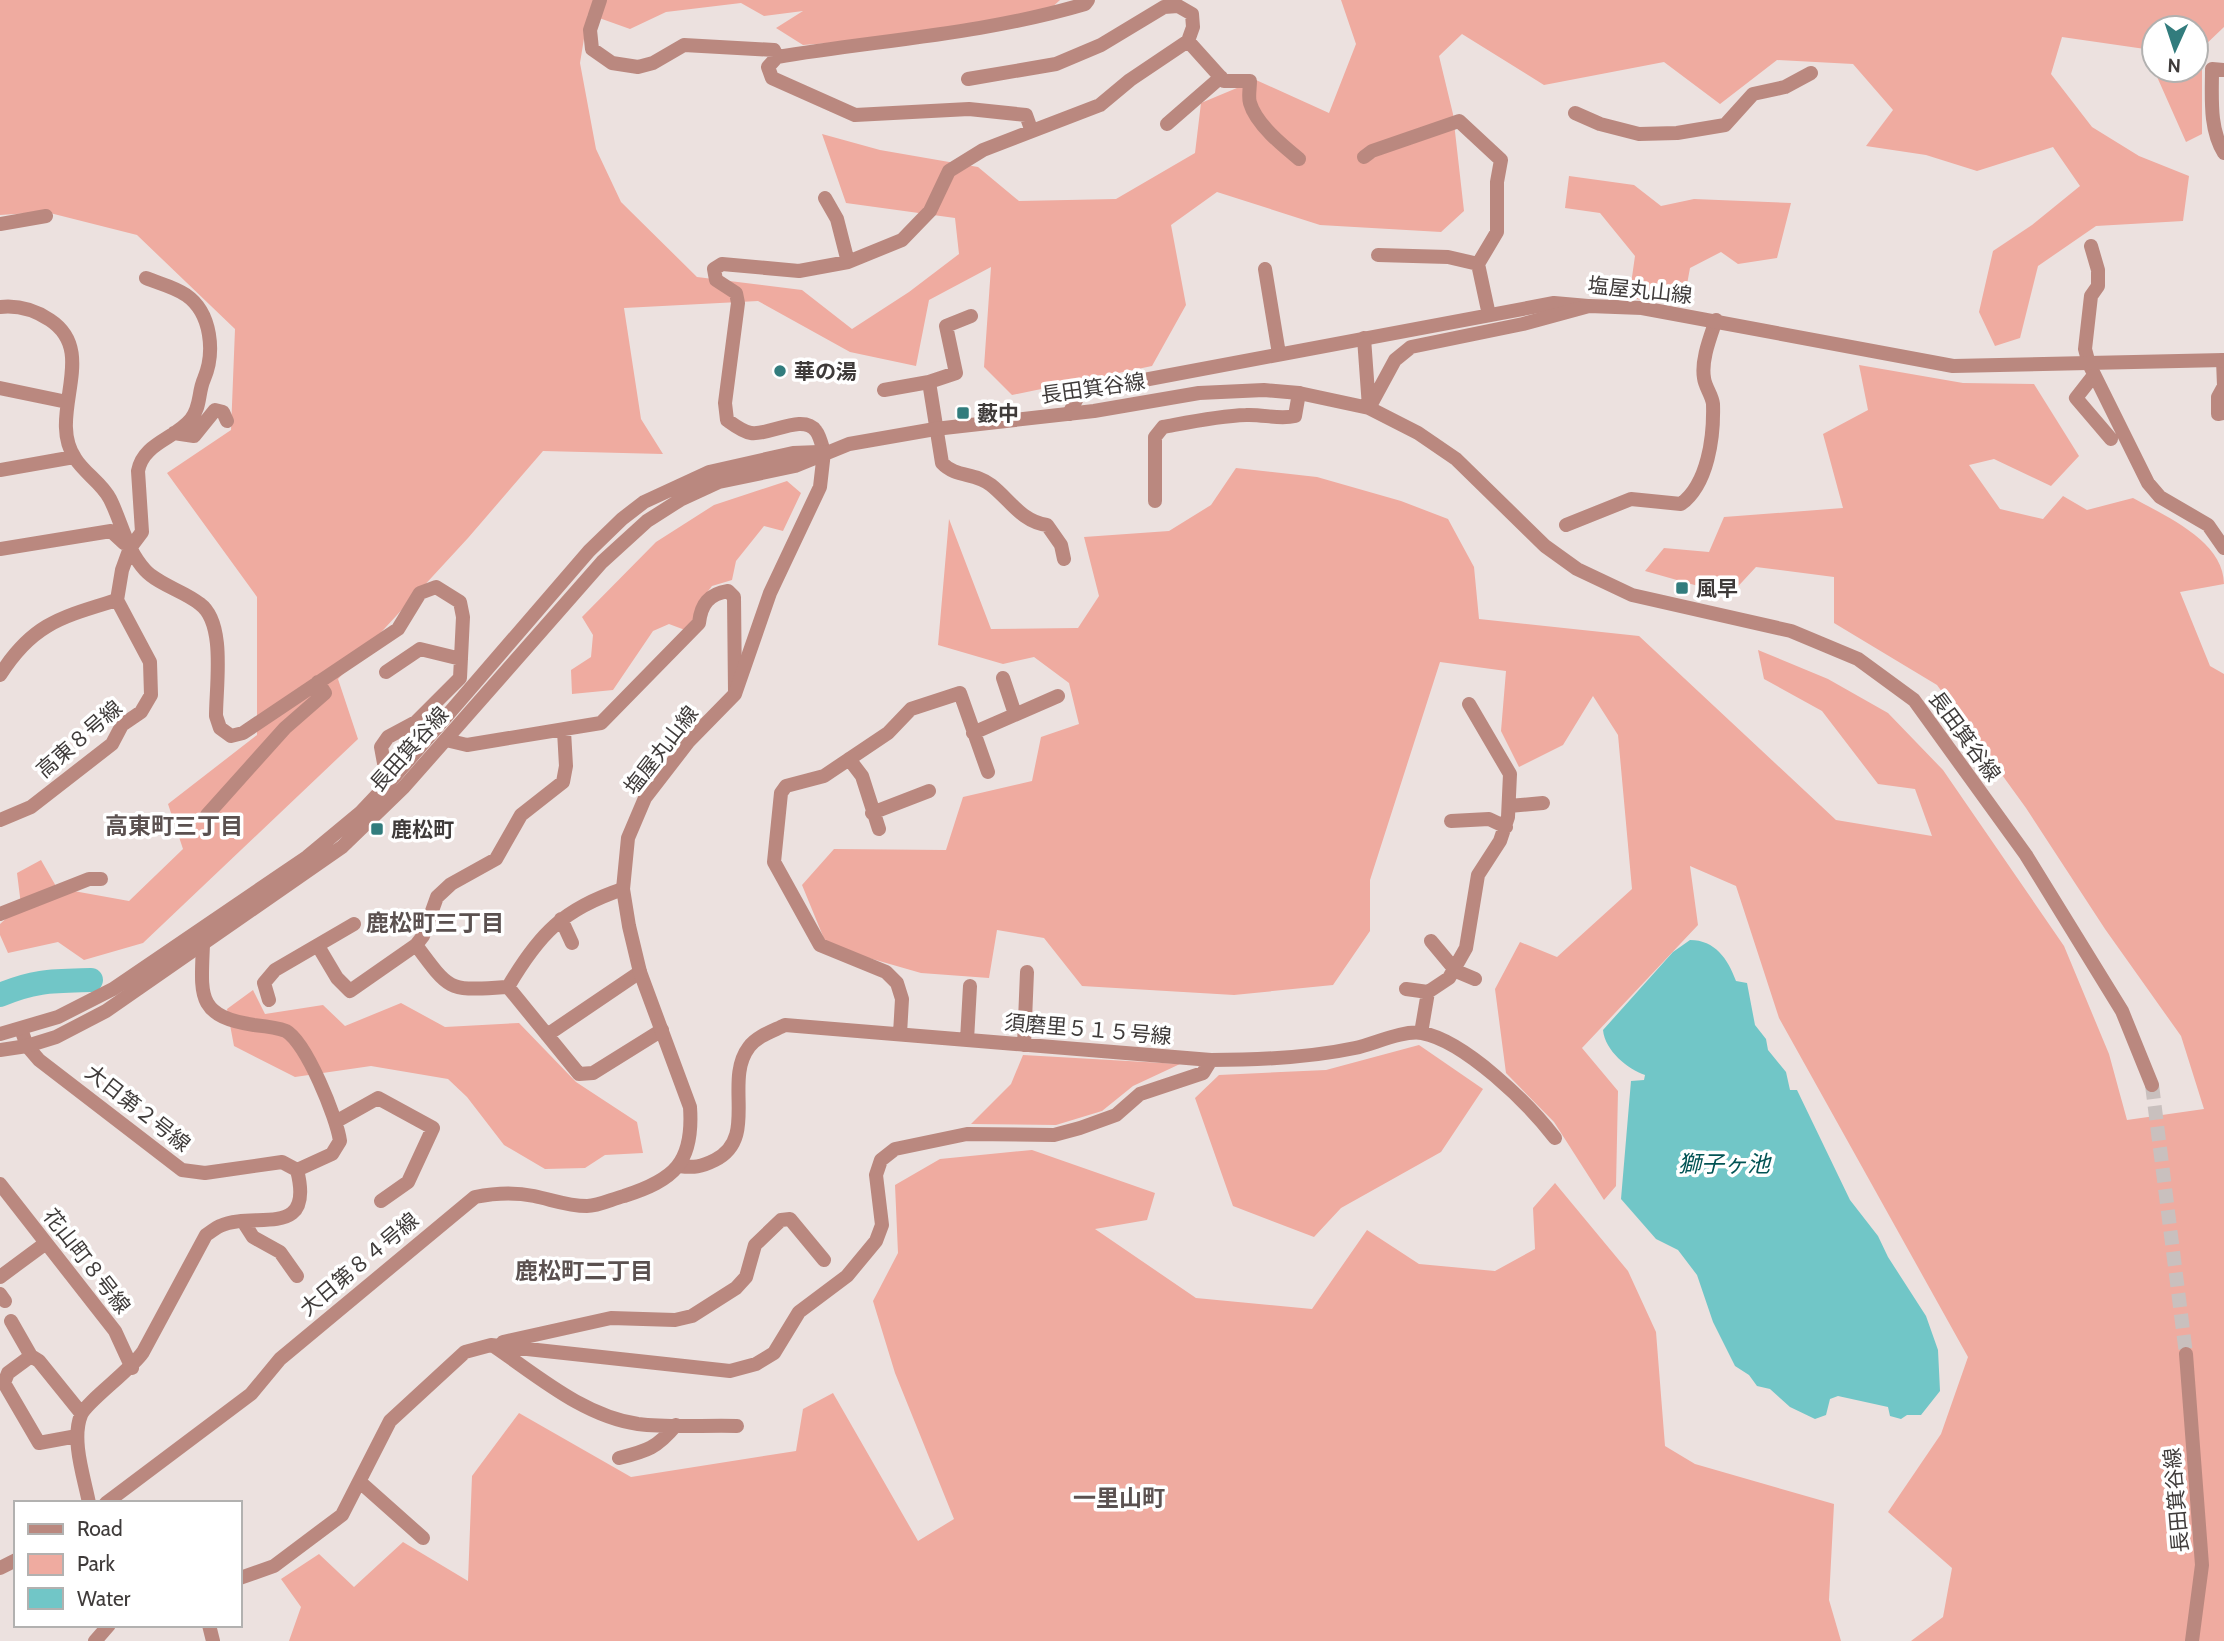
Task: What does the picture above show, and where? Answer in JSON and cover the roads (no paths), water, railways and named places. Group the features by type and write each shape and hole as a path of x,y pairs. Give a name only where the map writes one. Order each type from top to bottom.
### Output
{"street":[{"path":"600,0 590,30 592,49 612,63 638,67 653,63 684,45 774,50 777,58"},
{"path":"1031,129 1026,115 969,108 855,115 772,78 768,67 777,58 923,35 949,35 1046,16 1085,4 1088,0"},
{"path":"824,452 817,431 801,423 765,434 748,433 727,420 725,403 738,303 736,293 716,280 714,269 722,264 799,271 848,262 902,240 930,211 949,171 983,150 1031,129 1100,105 1130,80 1188,41 1193,27 1192,14 1178,6 1164,7 1101,44 1056,64 968,79"},
{"path":"1188,41 1224,81 1250,81 1249,102 1254,112 1277,149 1298,159"},
{"path":"2224,70 2212,69 2212,106 2218,143 2224,153"},
{"path":"1575,113 1600,124 1639,134 1689,131 1725,125 1754,94 1785,87 1811,72"},
{"path":"1167,124 1220,76"},
{"path":"1364,158 1372,151 1459,121 1501,160 1497,182 1497,232 1478,264 1489,315"},
{"path":"825,198 837,219 848,262"},
{"path":"0,224 46,216"},
{"path":"2091,246 2098,270 2098,286 2091,296 2085,349 2092,370 2148,482 2160,497 2208,525 2224,527"},
{"path":"1378,255 1437,256 1478,264"},
{"path":"1265,269 1279,354"},
{"path":"0,675 33,636 56,618 117,600 122,570 130,548 142,532 140,461 148,451 174,433 197,410 212,354 200,310 186,295 146,278"},
{"name":"塩屋丸山線","path":"1069,414 1080,392 1554,303 1642,307 1953,366 2092,370 2224,360"},
{"path":"1369,408 1395,359 1411,347 1523,324 1589,306"},
{"path":"0,307 36,310 58,325 72,347 73,368 64,429 74,457 109,497 130,548"},
{"path":"884,390 929,382 956,373 946,326 971,316"},
{"path":"1566,525 1631,499 1681,504 1693,495 1711,449 1713,401 1704,378 1706,353 1716,320"},
{"path":"1364,338 1369,408"},
{"path":"2224,360 2224,386 2218,397 2218,414 2224,414"},
{"path":"2092,370 2076,398 2111,439"},
{"path":"929,382 942,463 951,472 976,476 989,483 1032,523 1047,525 1061,545 1064,559"},
{"path":"0,388 67,402"},
{"name":"長田箕谷線","path":"0,1050 27,1046 56,1037 106,1011 342,847 380,812 446,740 602,562 647,520 709,486 795,466 849,444 936,429 1069,414 1219,391 1299,393 1369,408 1410,429 1456,459 1545,546 1577,569 1632,595 1791,631 1858,659 1914,700 2026,855 2122,1011 2152,1085"},
{"path":"1155,501 1155,437 1163,427 1243,415 1270,415 1283,419 1295,416 1299,393"},
{"path":"174,433 194,436 215,410 223,412 228,421"},
{"name":"塩屋丸山線","path":"679,1166 692,1129 690,1107 640,972 623,889 628,838 645,798 689,741 735,694 770,593 820,487 824,452"},
{"name":"長田箕谷線","path":"0,1034 58,1017 113,989 307,857 360,813 589,551 644,502 709,472 793,453 824,452"},
{"path":"0,470 74,457"},
{"path":"2208,525 2224,548"},
{"path":"0,548 111,531 130,548 147,572 201,604 211,615 216,632 216,716 220,728 231,736 243,733 398,629 420,593 436,587 448,592 460,603 463,617 460,678 416,723 388,737 381,747 386,774 394,777"},
{"path":"446,740 467,745 601,723 699,623 701,608 714,593 728,591 734,597 735,694"},
{"name":"高東８号線","path":"0,820 32,807 111,744 122,725 141,712 151,695 150,662 117,600"},
{"path":"386,672 421,649 461,659"},
{"path":"1003,678 1015,715"},
{"path":"206,815 285,728 325,693 318,682"},
{"path":"900,1034 902,999 897,983 886,972 820,945 774,862 781,793 786,786 824,776 849,760 888,733 911,709 960,694 988,772"},
{"path":"973,733 1058,696"},
{"path":"1469,704 1496,753 1516,775 1506,827 1478,875 1471,932 1456,971 1428,992 1421,1033 1452,1045 1504,1084 1535,1112 1555,1138"},
{"path":"318,946 337,978 350,991 416,945 423,936 437,897 452,884 496,859 521,815 563,782 566,766 564,731"},
{"path":"849,760 862,776 879,829"},
{"path":"873,813 929,791"},
{"path":"1509,806 1543,803"},
{"path":"1451,821 1489,819 1506,827"},
{"path":"0,914 89,879 101,879"},
{"path":"508,987 528,953 545,932 561,919 601,896 623,889"},
{"path":"561,919 572,943"},
{"path":"269,1000 264,983 275,970 354,924"},
{"path":"1432,941 1456,971 1475,979"},
{"path":"89,1501 77,1436 81,1413 132,1368 206,1236 221,1225 274,1222 287,1216 299,1205 302,1189 297,1170 332,1154 340,1141 337,1121 299,1045 287,1032 226,1020 211,1011 203,993 203,944"},
{"path":"416,945 442,981 464,990 508,987"},
{"path":"547,1035 640,972"},
{"path":"1024,1045 1027,972"},
{"path":"967,1040 970,986"},
{"path":"508,987 579,1074 593,1073 662,1030"},
{"path":"1406,989 1428,992"},
{"name":"須磨里５１５号線","path":"679,1166 698,1168 726,1155 736,1143 740,1066 748,1048 764,1034 786,1025 1211,1060 1255,1060 1353,1048 1421,1033"},
{"name":"大日第２号線","path":"21,1029 27,1046 39,1060 183,1170 205,1173 282,1162 297,1170"},
{"path":"0,1061 27,1046"},
{"path":"491,1345 730,1371 755,1364 774,1353 799,1312 848,1276 876,1241 882,1225 876,1175 881,1160 895,1149 967,1134 1054,1135 1080,1128 1116,1115 1140,1094 1203,1073 1211,1060"},
{"path":"337,1121 378,1098 433,1128 408,1182 381,1201"},
{"name":"大日第８４号線","path":"109,1501 251,1394 280,1359 475,1197 501,1192 534,1196 560,1204 590,1206 658,1185 679,1166"},
{"name":"花山町８号線","path":"0,1184 115,1331 132,1368"},
{"path":"242,1577 274,1566 342,1515 390,1421 465,1352 611,1318 675,1320 692,1317 736,1288 746,1277 755,1245 781,1220 790,1220 824,1260"},
{"path":"244,1223 253,1237 280,1252 297,1276"},
{"path":"0,1277 46,1243"},
{"path":"11,1321 31,1356 39,1361 81,1413"},
{"path":"491,1345 581,1405 639,1424 737,1426"},
{"name":"長田箕谷線","path":"2186,1354 2202,1565 2192,1641"},
{"path":"31,1356 8,1373 4,1382 7,1392 39,1443 77,1436"},
{"path":"619,1458 645,1451 661,1443 676,1425"},
{"path":"360,1482 423,1538"},
{"path":"95,1641 107,1627"}],"water":[{"name":"獅子ヶ池","path":"1690,940 1713,947 1725,958 1736,981 1747,983 1755,1025 1766,1039 1768,1050 1786,1072 1790,1090 1797,1090 1850,1200 1878,1236 1888,1257 1926,1316 1938,1350 1940,1391 1921,1415 1907,1415 1901,1419 1890,1416 1888,1407 1838,1396 1830,1399 1826,1415 1815,1419 1790,1407 1770,1389 1757,1386 1749,1375 1735,1366 1713,1322 1697,1275 1678,1250 1656,1239 1621,1199 1631,1081 1644,1080 1645,1075 1618,1058 1608,1045 1603,1030 1673,952"}],"waterway":[{"path":"0,995 34,984 91,980"}],"tunnel":[{"path":"2152,1085 2186,1354"}],"place":[{"name":"華の湯","path":"780,371"},
{"name":"藪中","path":"963,413"},
{"name":"風早","path":"1682,588"},
{"name":"鹿松町","path":"377,829"}],"district":[{"name":"高東町三丁目","path":"174,826"},
{"name":"鹿松町三丁目","path":"435,923"},
{"name":"鹿松町二丁目","path":"584,1271"},
{"name":"一里山町","path":"1119,1498"}]}
